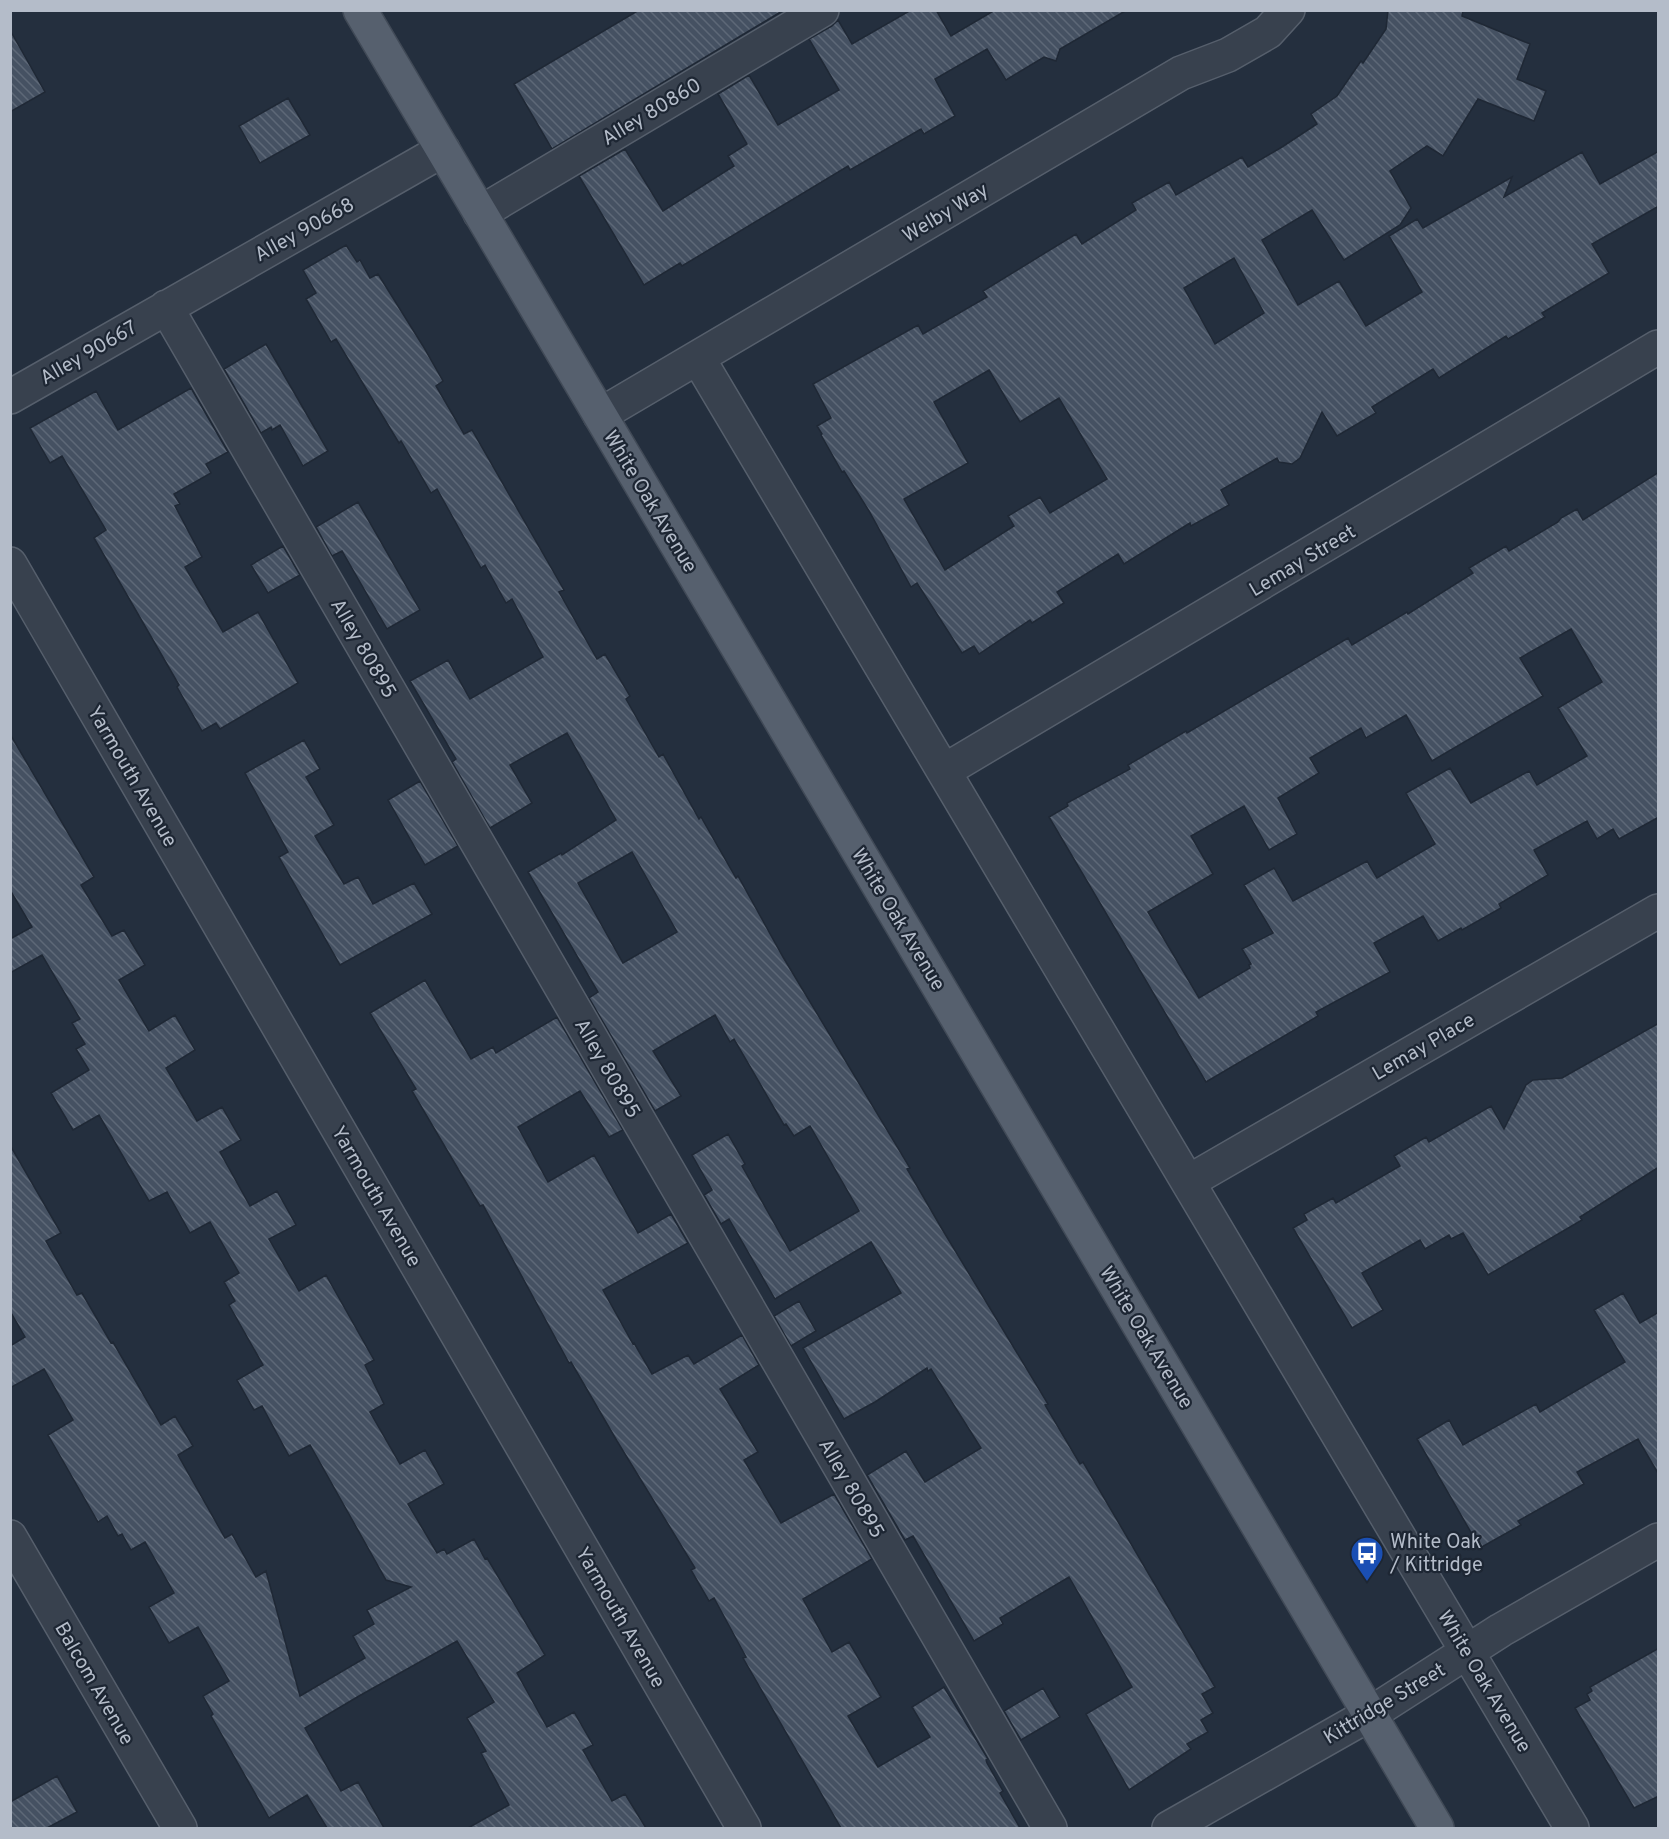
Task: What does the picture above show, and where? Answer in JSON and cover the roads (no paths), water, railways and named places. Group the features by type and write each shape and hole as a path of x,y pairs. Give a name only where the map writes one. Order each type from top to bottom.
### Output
{"main road":[{"name":"White Oak Avenue","path":"360,10 1437,1828"}],"street":[{"name":"Alley 80860","path":"480,213 822,10"},
{"name":"Welby Way","path":"600,415 1181,73 1228,55 1268,32 1288,10"},
{"name":"Alley 90668","path":"166,308 443,150"},
{"name":"Alley 90667","path":"10,397 166,308"},
{"name":"Alley 80895","path":"166,308 1050,1828"},
{"name":"Lemay Street","path":"944,771 1659,347"},
{"name":"White Oak Avenue","path":"698,358 1572,1828"},
{"name":"Yarmouth Avenue","path":"10,564 744,1828"},
{"name":"Lemay Place","path":"1188,1182 1659,911"},
{"name":"Balcom Avenue","path":"10,1537 180,1828"},
{"name":"Kittridge Street","path":"1169,1828 1370,1714 1501,1630 1659,1540"}],"place":[{"name":"White Oak / Kittridge","path":"1367,1582"}]}
